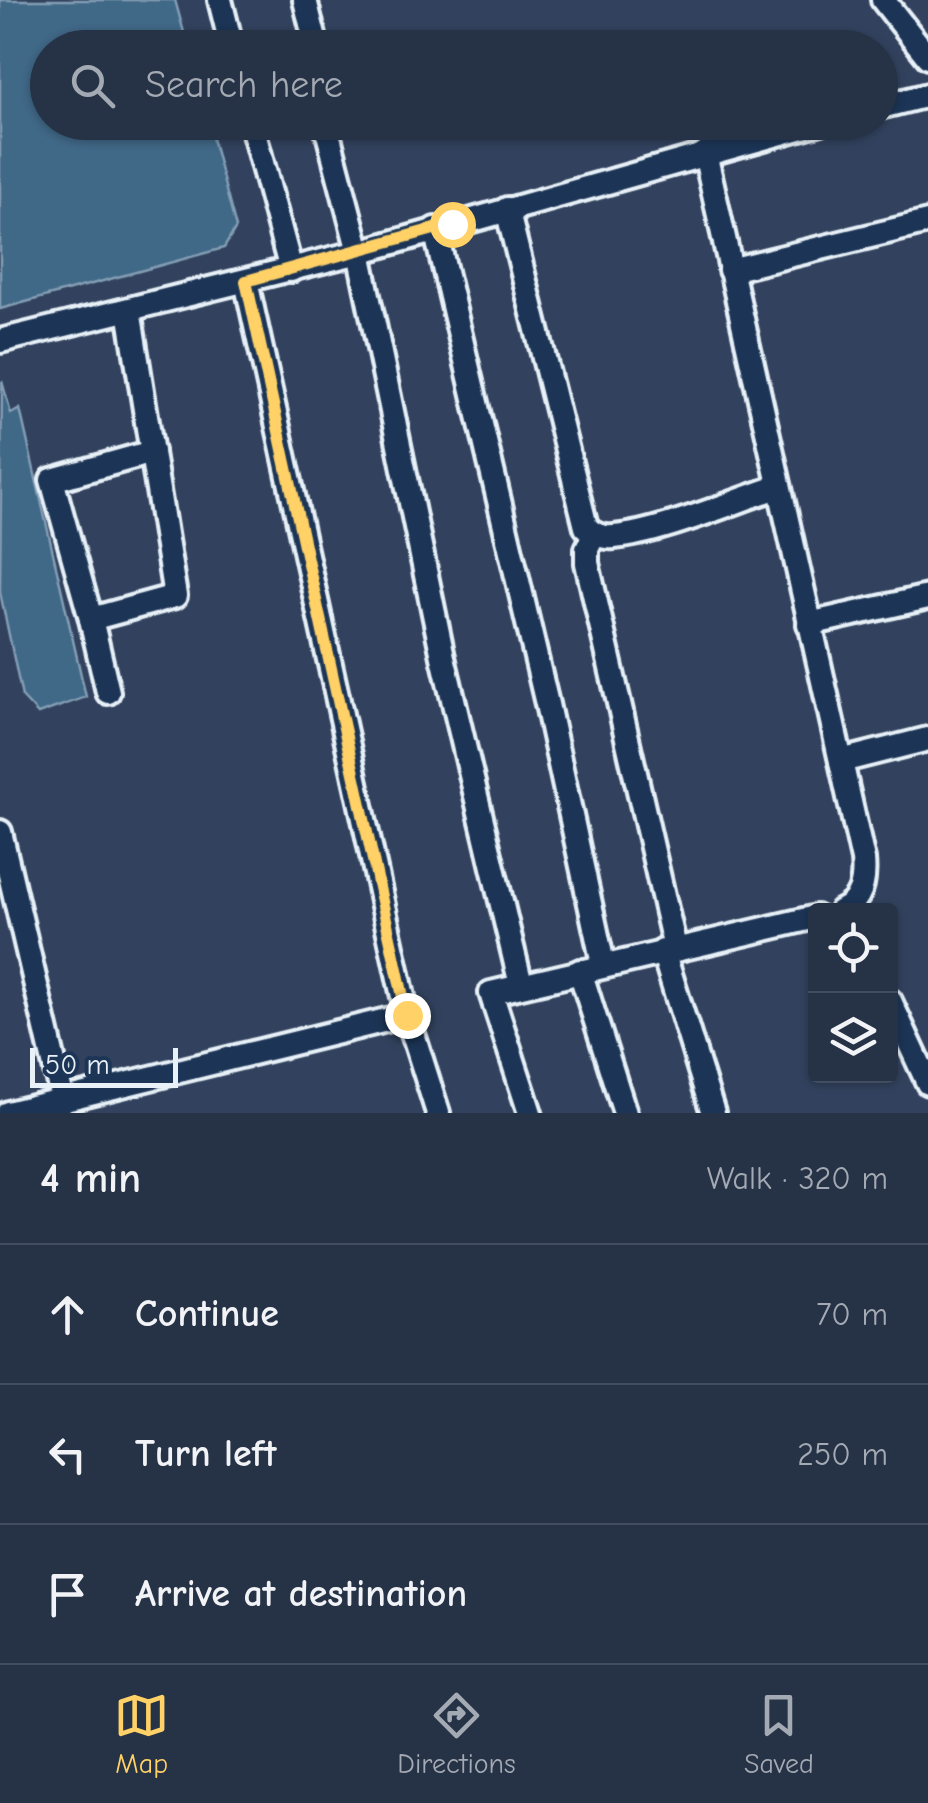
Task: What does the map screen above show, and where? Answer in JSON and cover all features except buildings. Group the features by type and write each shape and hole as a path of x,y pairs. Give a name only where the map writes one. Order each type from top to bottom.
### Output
{"street":[{"path":"220,0 228,30"},
{"path":"305,0 312,30"},
{"path":"883,0 928,58"},
{"path":"898,102 928,95"},
{"path":"257,140 291,270"},
{"path":"330,140 359,252 443,657 520,985"},
{"path":"0,341 359,252 751,140"},
{"path":"705,152 864,860 865,881 852,903"},
{"path":"506,209 586,527 594,535 613,537 778,488"},
{"path":"730,270 928,222"},
{"path":"435,229 547,704 603,964"},
{"path":"246,281 407,1015 438,1113"},
{"path":"91,619 176,596 129,310"},
{"path":"108,692 52,480 152,452"},
{"path":"594,535 587,549 588,563 669,949 714,1113"},
{"path":"810,624 928,598"},
{"path":"841,762 928,739"},
{"path":"0,832 64,1101"},
{"path":"530,1113 491,993 808,919"},
{"path":"580,971 625,1113"},
{"path":"8,1113 407,1015"},
{"path":"898,1019 928,1083"}],"water":[{"path":"0,0 175,0 183,30 30,30 30,140 213,140 236,228 224,248 0,309"},
{"path":"2,381 11,414 20,409 86,697 38,714 22,697 0,592"}],"route":[{"path":"407,1015 246,281 452,224"}]}
